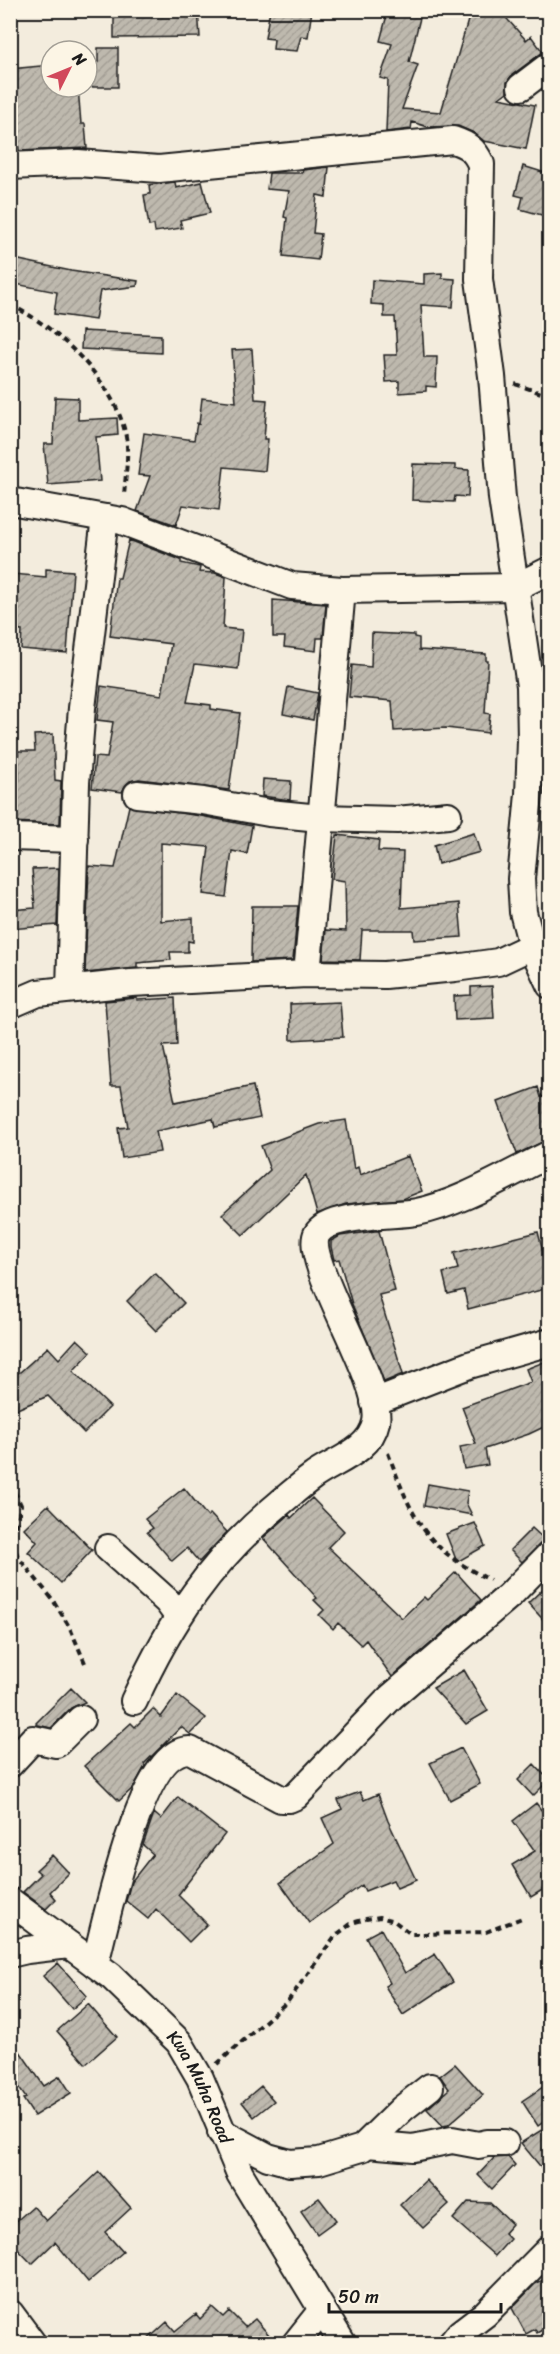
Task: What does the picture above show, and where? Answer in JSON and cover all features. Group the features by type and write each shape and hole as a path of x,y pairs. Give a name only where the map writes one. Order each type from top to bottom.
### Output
{"street":[{"path":"521,87 549,65"},
{"path":"10,166 78,163 159,169 453,140 468,145 476,154 481,164 479,279 492,376 502,498 540,739 521,879 523,912 532,946 549,985"},
{"path":"10,501 114,519 292,586 342,590 516,587 549,570"},
{"path":"70,988 76,783 82,708 114,519"},
{"path":"307,974 342,590"},
{"path":"137,794 320,818 397,820 448,815"},
{"path":"10,837 75,839"},
{"path":"10,1005 38,993 70,988 209,978 307,974 385,975 455,968 498,962 532,946"},
{"path":"134,1701 157,1652 178,1616 222,1558 262,1518 313,1476 357,1450 367,1439 375,1412 362,1365 344,1327 320,1262 315,1244 317,1234 327,1226 370,1214 417,1212 455,1200 549,1154"},
{"path":"375,1412 469,1365 549,1342"},
{"path":"108,1548 167,1601 178,1616"},
{"path":"95,1964 134,1818 151,1782 163,1764 173,1755 183,1750 190,1750 281,1799 289,1799 304,1790 391,1697 510,1595 549,1554"},
{"path":"10,1764 33,1740 37,1738 56,1743 81,1719"},
{"name":"Kwa Muha Road","path":"10,1900 95,1964 144,2006 179,2042 200,2078 240,2174 332,2326"},
{"path":"10,1954 69,1945"},
{"path":"221,2132 268,2157 290,2163 319,2161 362,2148 402,2109 429,2087"},
{"path":"367,2144 413,2148 452,2140 479,2145 505,2143"},
{"path":"451,2343 460,2332 485,2314 549,2248"},
{"path":"10,2313 33,2343"},
{"path":"295,2343 332,2326"}],"path":[{"path":"10,305 28,313 64,340 86,364 118,407 126,435 126,468 114,519"},
{"path":"492,376 549,396"},
{"path":"375,1412 408,1504 426,1534 444,1553 467,1569 492,1581 510,1595"},
{"path":"10,1482 21,1505 14,1545 18,1557 53,1600 70,1628 85,1663"},
{"path":"200,2078 288,2001 335,1936 352,1923 366,1918 380,1917 394,1921 411,1934 423,1935 486,1932 522,1918"}],"building":[{"path":"114,10 198,10 200,37 114,38"},
{"path":"270,10 312,10 308,37 301,36 297,51 273,49 274,39 265,38"},
{"path":"391,10 422,10 409,62 418,65 402,109 441,112 471,10 499,10 526,40 531,36 543,52 512,75 507,82 507,92 499,98 535,105 526,149 484,141 474,133 458,126 428,127 412,122 411,129 386,132 388,80 380,78 392,44 380,41 387,15 390,16"},
{"path":"99,48 118,48 118,87 99,87"},
{"path":"39,66 39,99 79,99 81,124 85,124 87,148 19,151 16,125 10,126 10,69"},
{"path":"523,166 549,174 549,217 520,209 523,197 515,195"},
{"path":"329,167 326,197 317,195 313,233 321,234 318,260 283,256 287,218 284,217 289,191 267,189 269,173 302,173 303,170"},
{"path":"175,182 176,188 202,182 210,213 180,220 182,228 155,232 154,225 149,226 144,195 150,194 149,185"},
{"path":"10,258 71,271 138,281 137,286 100,291 95,320 54,314 57,292 10,283"},
{"path":"442,273 442,278 455,279 453,307 421,305 424,357 437,357 436,387 426,386 426,391 399,393 399,381 386,382 384,355 397,355 395,317 384,317 384,305 371,304 372,280 424,284 424,274"},
{"path":"82,331 161,335 161,353 81,349"},
{"path":"252,349 255,399 267,400 264,439 268,439 265,471 224,467 219,510 183,505 176,525 137,511 150,476 138,475 144,433 194,440 197,423 199,424 202,398 236,402 232,350"},
{"path":"55,397 78,398 78,420 117,418 118,435 96,437 100,481 48,485 44,444 53,444"},
{"path":"413,464 455,465 455,469 469,470 468,497 455,496 454,502 412,500"},
{"path":"129,540 181,560 181,563 200,567 199,572 215,573 226,577 223,628 242,630 238,669 195,664 187,702 211,705 211,709 240,713 229,790 139,779 130,781 122,792 92,788 95,757 107,758 113,722 97,720 101,686 162,695 171,644 110,636 117,578 120,578"},
{"path":"46,569 73,571 67,653 21,649 22,631 10,630 13,574 46,577"},
{"path":"273,600 326,604 323,638 317,638 316,651 284,647 285,637 273,637"},
{"path":"372,633 414,635 419,638 419,650 486,654 486,661 488,661 485,713 490,714 488,733 446,728 394,731 392,701 349,697 352,665 371,667"},
{"path":"288,687 318,693 313,720 283,714"},
{"path":"53,734 55,780 61,781 60,824 10,822 10,778 19,779 18,751 35,751 34,735"},
{"path":"263,779 291,781 290,800 262,796"},
{"path":"129,806 252,826 247,854 232,851 226,897 203,894 209,847 161,843 161,921 193,918 193,942 188,941 188,952 170,952 171,960 137,963 137,968 85,973 89,866 115,868"},
{"path":"474,833 480,852 438,864 434,845"},
{"path":"337,835 379,840 378,851 403,852 401,908 459,903 462,937 414,940 413,930 362,930 360,960 323,959 326,930 346,931 345,881 332,879"},
{"path":"59,868 57,925 10,929 10,910 35,908 32,869"},
{"path":"252,906 298,906 293,960 251,962"},
{"path":"492,986 494,1018 455,1020 454,996 471,995 471,987"},
{"path":"137,998 137,1000 175,998 177,1045 163,1046 175,1102 253,1086 260,1118 215,1127 213,1119 156,1131 160,1152 122,1158 118,1128 128,1127 121,1086 111,1086 105,1001"},
{"path":"340,1002 343,1037 291,1040 290,1004"},
{"path":"538,1087 541,1097 549,1095 549,1139 517,1154 498,1102"},
{"path":"346,1120 354,1169 358,1167 360,1175 408,1156 422,1191 402,1199 346,1204 317,1214 306,1175 243,1235 222,1214 270,1170 261,1146 319,1124"},
{"path":"382,1230 379,1231 395,1291 379,1295 403,1374 384,1382 352,1304 339,1259 334,1260 331,1247 331,1241 340,1236"},
{"path":"538,1232 549,1276 549,1288 468,1309 464,1290 448,1294 443,1273 458,1269 454,1253"},
{"path":"155,1273 184,1303 156,1331 127,1301"},
{"path":"77,1339 91,1352 73,1371 110,1407 84,1433 48,1396 10,1412 10,1376 20,1372 48,1347 59,1359"},
{"path":"549,1360 549,1426 485,1449 488,1465 464,1469 460,1447 476,1444 462,1407 531,1382 526,1369"},
{"path":"428,1484 468,1491 466,1503 472,1515 424,1506"},
{"path":"184,1488 207,1516 210,1514 227,1532 199,1562 187,1548 172,1561 147,1532 153,1528 145,1519"},
{"path":"312,1498 344,1531 328,1547 402,1618 424,1597 427,1600 456,1572 481,1600 392,1677 366,1640 361,1645 338,1623 333,1629 319,1615 324,1610 314,1600 317,1598 263,1538 289,1515 291,1518"},
{"path":"48,1505 92,1550 61,1583 28,1552 37,1542 24,1528"},
{"path":"475,1523 485,1546 457,1562 446,1534"},
{"path":"532,1528 545,1540 522,1562 510,1550"},
{"path":"549,1576 549,1626 528,1603 546,1586 543,1583"},
{"path":"464,1670 488,1711 466,1724 433,1688"},
{"path":"71,1688 85,1702 71,1708 51,1728 38,1725 36,1723"},
{"path":"177,1695 206,1718 190,1734 181,1727 144,1764 134,1787 119,1801 84,1766 131,1723 135,1727 153,1709 161,1717"},
{"path":"461,1748 480,1784 450,1800 430,1763"},
{"path":"534,1764 549,1780 533,1796 518,1780"},
{"path":"360,1792 364,1800 378,1794 416,1880 397,1888 393,1880 365,1891 362,1885 309,1923 280,1883 334,1844 322,1818 342,1809 338,1800"},
{"path":"178,1797 225,1834 178,1895 207,1924 189,1942 156,1909 148,1919 126,1901 131,1882 153,1854 143,1845 154,1813 161,1819"},
{"path":"536,1803 549,1820 549,1886 531,1897 512,1865 535,1851 513,1821"},
{"path":"52,1855 69,1873 50,1892 56,1899 46,1909 23,1892 41,1874 36,1870"},
{"path":"381,1929 405,1973 435,1954 453,1982 403,2015 385,1986 390,1983 366,1937"},
{"path":"58,1963 87,1996 72,2009 43,1976"},
{"path":"88,2004 117,2037 86,2064 57,2031"},
{"path":"10,2037 44,2086 60,2076 71,2093 34,2116 23,2099 26,2098 10,2075"},
{"path":"455,2064 483,2095 448,2125 443,2126 427,2109 449,2089 440,2076"},
{"path":"549,2083 549,2118 538,2126 522,2101"},
{"path":"261,2086 274,2101 254,2117 242,2102"},
{"path":"543,2129 549,2140 549,2177 521,2143"},
{"path":"508,2157 515,2165 492,2189 478,2175 494,2158"},
{"path":"99,2172 131,2208 105,2232 123,2252 88,2282 55,2242 32,2264 10,2241 10,2227 33,2206 46,2221"},
{"path":"426,2180 449,2204 423,2228 400,2205"},
{"path":"319,2198 336,2220 317,2234 301,2211"},
{"path":"468,2202 490,2203 512,2224 504,2233 510,2239 495,2256 453,2219"},
{"path":"543,2280 549,2293 549,2326 537,2333 535,2329 526,2334 512,2308 535,2284"},
{"path":"212,2307 223,2317 229,2311 245,2327 255,2319 270,2336 262,2343 144,2343 167,2322 175,2331 196,2314 200,2319"}]}
